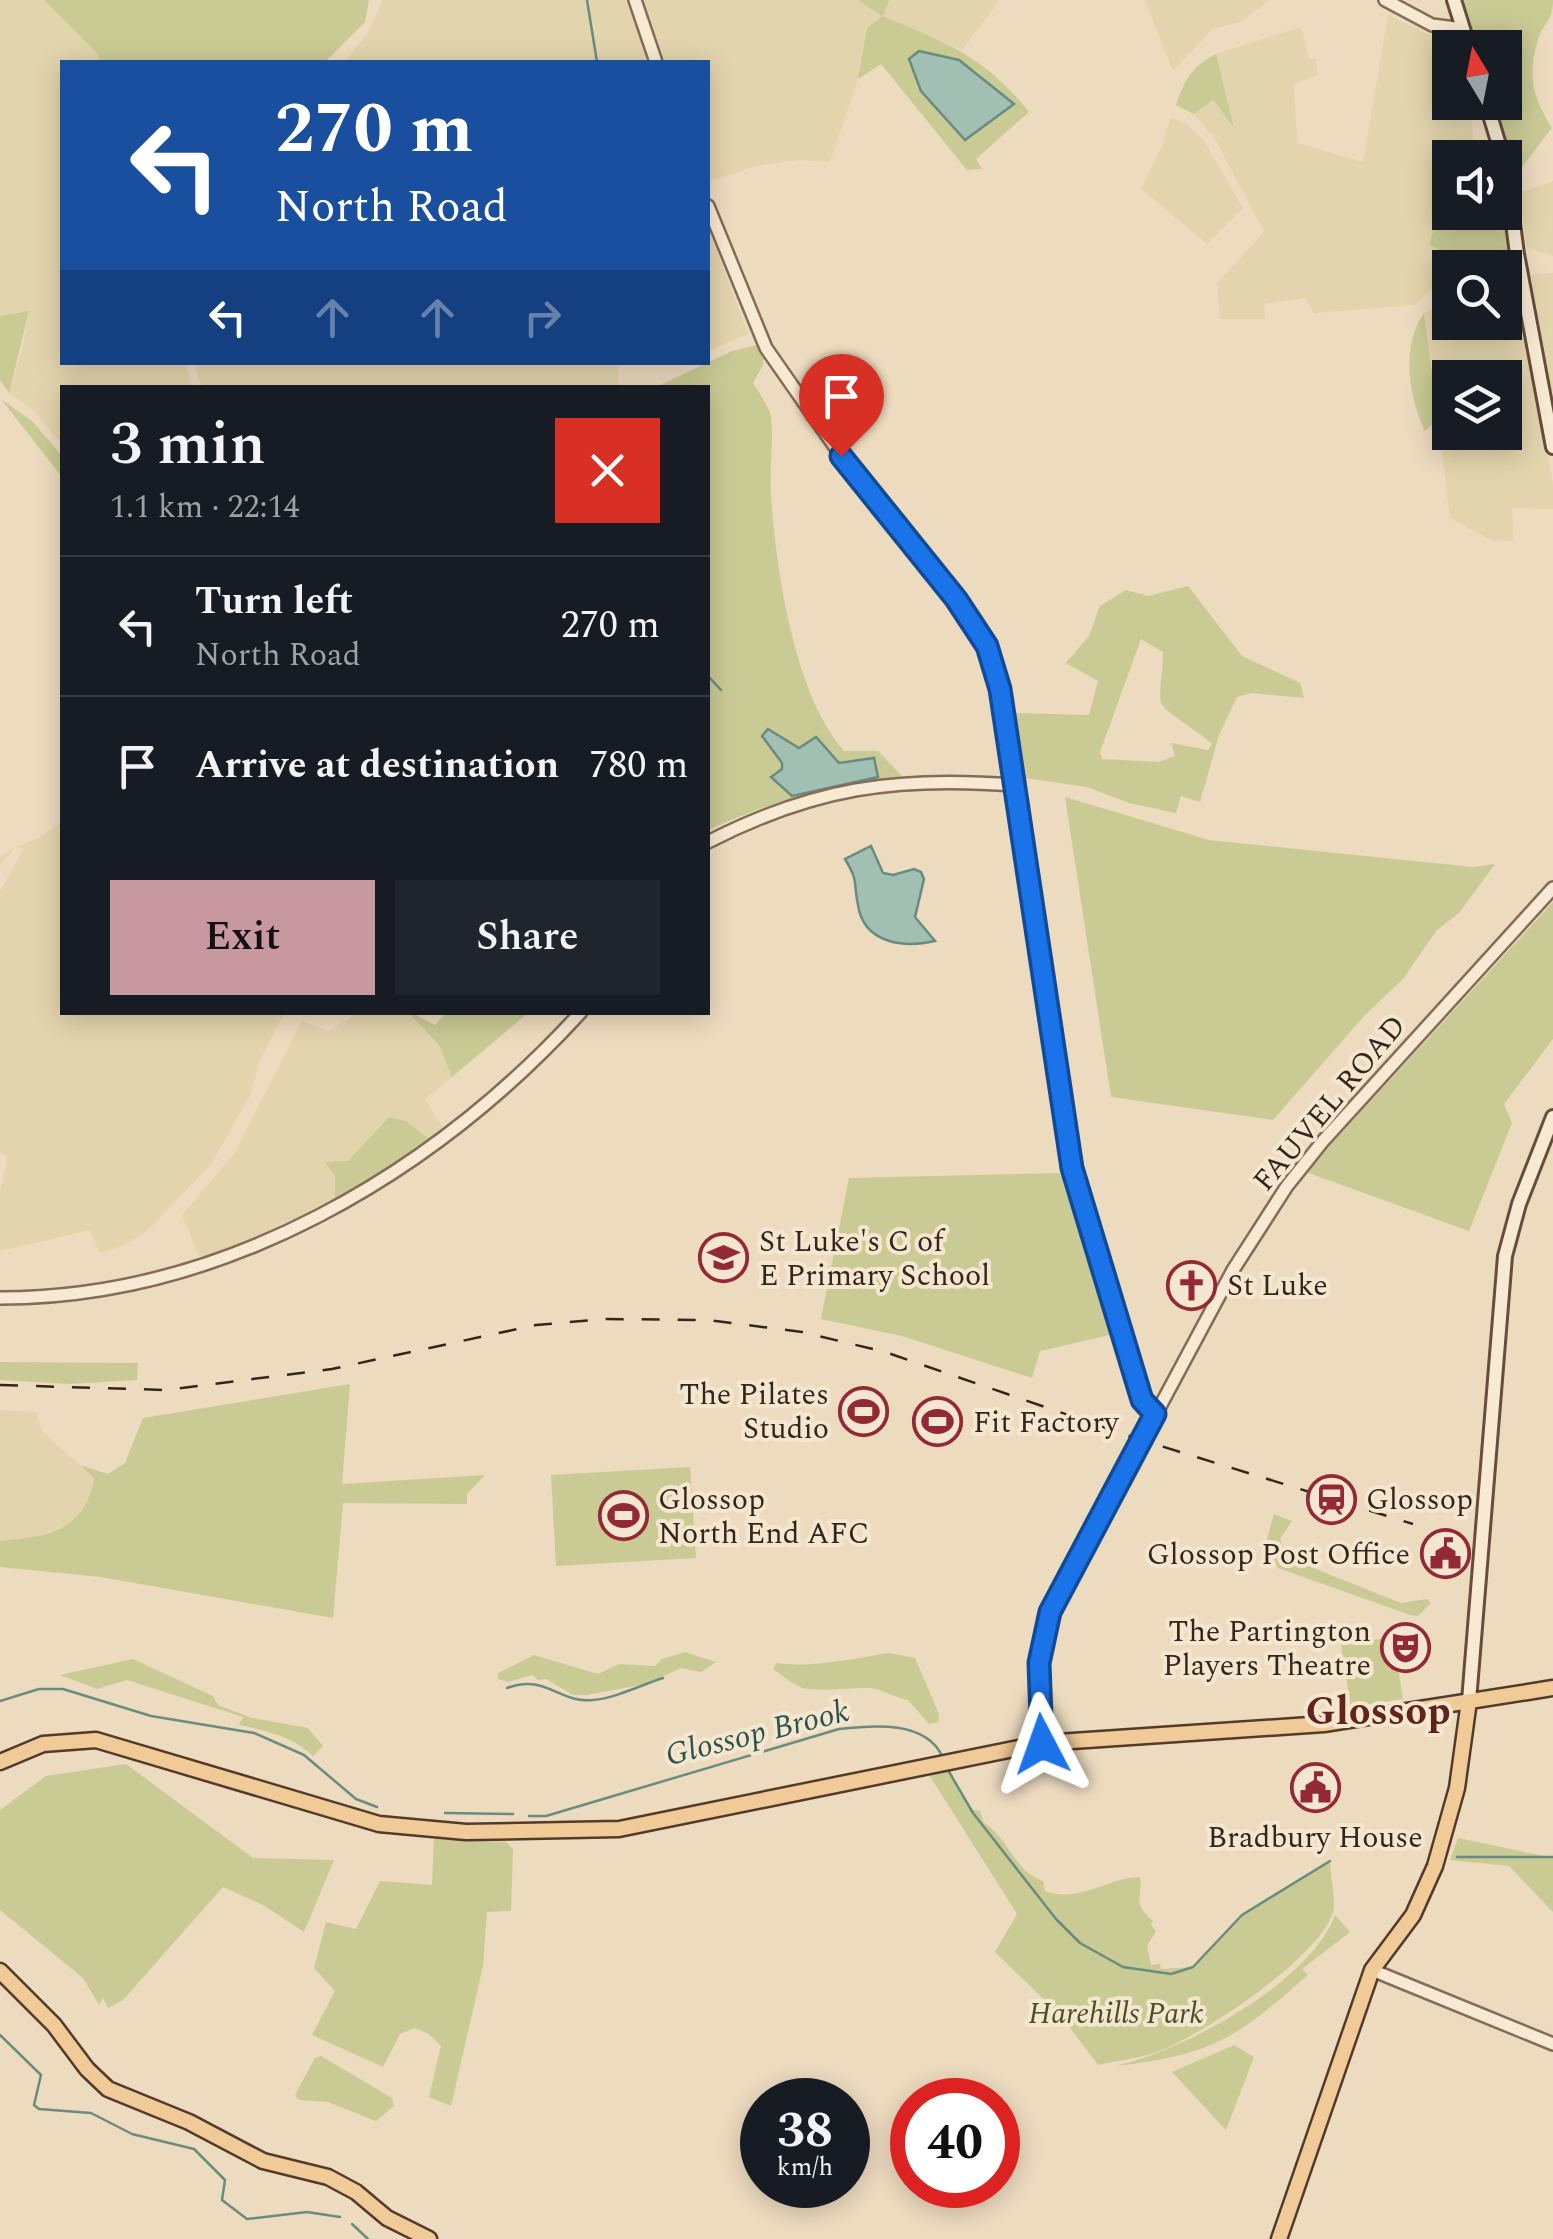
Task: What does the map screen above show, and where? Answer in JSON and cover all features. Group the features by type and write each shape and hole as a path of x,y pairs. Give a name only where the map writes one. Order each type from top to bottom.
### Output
{"main road":[{"path":"1454,0 1462,29"},
{"path":"1514,230 1553,447"},
{"path":"1279,2239 1372,1970 1413,1915 1435,1866 1457,1788 1469,1701 1505,1256 1519,1204 1553,1117"},
{"path":"0,1762 44,1744 96,1740 379,1824 466,1832 640,1826 956,1758 1042,1744 1324,1724 1553,1688"},
{"path":"0,1971 54,2025 87,2069 108,2089 189,2122 263,2162 328,2178 356,2192 387,2218 429,2239"}],"street":[{"path":"635,0 655,60"},
{"path":"1385,0 1432,26 1462,29"},
{"path":"710,211 766,348 863,487 951,593 987,646 1000,689 1072,1168 1142,1400 1155,1414"},
{"path":"710,841 757,816 841,791 927,780 1014,785"},
{"name":"FAUVEL ROAD","path":"1042,1744 1039,1663 1050,1612 1233,1270 1322,1140 1553,888"},
{"path":"0,1298 66,1296 151,1283 192,1270 362,1195 494,1096 578,1015"},
{"path":"1372,1970 1553,2044"}],"shaded area":[{"path":"0,0 44,0 98,53 100,60 60,60 60,365 186,365 191,385 60,385 60,442 33,410 9,393 29,312 0,316"},
{"path":"383,0 627,0 647,60 347,60 368,33"},
{"path":"643,0 858,0 882,15 889,0 1000,0 962,50 882,16 867,28 858,79 830,162 798,160 755,166 710,181 710,60 664,60"},
{"path":"1145,0 1270,0 1240,22 1212,29 1173,71"},
{"path":"1388,15 1432,36 1432,120 1472,120 1473,140 1432,140 1432,289 1415,305 1314,313 1305,298 1264,304 1265,319 1220,319 1217,283 1264,232 1214,137 1194,115 1213,100 1232,125 1216,54 1301,27 1309,59 1316,59 1318,75 1294,84 1297,143 1363,162"},
{"path":"919,51 959,60 1014,104 965,140 921,91 909,59"},
{"path":"1171,117 1189,126 1206,144 1243,208 1207,244 1141,189"},
{"path":"1553,181 1553,256 1527,248 1522,192"},
{"path":"710,233 748,334 710,350"},
{"path":"1553,273 1553,392 1551,392 1531,275"},
{"path":"1432,309 1432,340 1522,340 1522,316 1553,484 1553,509 1512,508 1513,541 1491,540 1450,518 1441,450 1522,450 1522,360 1432,360 1432,376 1424,313"},
{"path":"195,365 618,365 618,385 202,385"},
{"path":"768,729 799,748 816,737 839,763 874,758 878,777 792,796 771,777 782,769 782,763 762,736"},
{"path":"60,823 60,1015 283,1015 260,1061 250,1095 212,1163 149,1229 125,1245 100,1253 90,1230 0,1251 0,1193 8,1156 0,1152 0,892 24,848 15,847"},
{"path":"871,846 883,873 893,875 914,869 921,872 924,879 915,917 935,941 899,943 868,928 845,859"},
{"path":"15,847 0,866 0,857"},
{"path":"354,1015 412,1015 439,1045 452,1077 425,1099 444,1130 429,1139 406,1121 389,1117 335,1176 335,1201 201,1260 182,1215 234,1154 302,1021 329,1031"},
{"path":"0,1410 36,1412 42,1431 94,1478 90,1503 73,1522 30,1539 0,1541"}],"green space":[{"path":"44,0 369,0 365,22 327,60 100,60"},
{"path":"858,0 889,0 883,16 980,64 1029,112 976,159 982,169 967,170 881,64 858,79 867,28 882,16"},
{"path":"1463,0 1553,0 1551,14 1537,43 1533,67 1537,98 1552,128 1522,167 1522,140 1503,140 1497,120 1522,120 1522,30 1471,30"},
{"path":"1216,54 1234,128 1213,100 1194,114 1176,105 1190,75"},
{"path":"1434,230 1507,230 1510,250 1438,250 1429,244"},
{"path":"29,311 9,393 0,380 0,316"},
{"path":"1424,313 1432,374 1432,425 1425,431 1411,387 1410,356"},
{"path":"765,343 763,365 753,383 771,417 771,485 783,594 812,698 844,751 878,751 902,776 803,796 710,829 710,385 660,385 710,365 710,361"},
{"path":"1,399 32,421 60,454 60,474"},
{"path":"1188,586 1242,656 1300,683 1304,698 1252,693 1237,697 1219,735 1200,802 1181,796 1176,813 1129,803 1087,787 1019,777 1013,713 1089,715 1098,681 1066,663 1089,636 1100,606 1126,590 1148,596","holes":["1141,639 1163,652 1163,706 1212,744 1208,750 1171,743 1175,756 1159,762 1102,759 1100,752"]},
{"path":"1065,797 1209,840 1473,867 1495,864 1459,913 1436,931 1403,979 1365,1015 1273,1120 1111,1097"},
{"path":"1553,902 1553,1039 1504,1104 1512,1123 1469,1231 1306,1172"},
{"path":"416,1015 435,1025 444,1015 526,1015 452,1077 439,1045 412,1017"},
{"path":"389,1117 406,1121 429,1139 361,1189 335,1201 335,1176 325,1162 348,1161"},
{"path":"1059,1173 1069,1183 1114,1334 1040,1351 1032,1378 902,1336 821,1319 849,1178"},
{"path":"0,1362 138,1363 137,1380 70,1384 0,1380"},
{"path":"350,1384 342,1484 485,1475 467,1494 467,1504 343,1503 333,1618 101,1577 0,1567 0,1541 48,1533 73,1520 89,1496 94,1478 80,1465 108,1474 125,1463 143,1418"},
{"name":"Glossop North End AFC","path":"690,1467 696,1558 556,1566 551,1475"},
{"path":"1274,1514 1292,1521 1280,1539 1288,1558 1401,1603 1427,1599 1431,1603 1418,1616 1410,1615 1278,1568 1267,1539"},
{"path":"1393,1637 1403,1699 1351,1707 1341,1645"},
{"path":"685,1652 716,1662 701,1672 681,1668 646,1684 587,1695 573,1695 532,1675 508,1682 498,1679 498,1673 534,1655 598,1674 619,1664 655,1666 662,1659"},
{"path":"889,1653 915,1658 939,1714 938,1722 929,1724 908,1700 879,1690 806,1689 773,1669 776,1663 818,1664"},
{"path":"133,1659 213,1696 218,1705 252,1718 308,1728 323,1746 313,1756 288,1739 239,1725 243,1717 127,1680 97,1689 60,1675"},
{"path":"126,1764 253,1858 334,1860 304,1932 263,1905 223,1887 123,2000 108,2008 103,1998 99,2005 83,1978 0,1910 0,1810 46,1776"},
{"name":"Harehills Park","path":"946,1766 970,1809 980,1811 984,1823 1024,1870 1043,1881 1045,1891 1069,1894 1140,1877 1140,1905 1156,1931 1147,1946 1151,1965 1160,1964 1161,1969 1193,1967 1242,1915 1330,1861 1334,1907 1326,1926 1309,1948 1285,1971 1226,2014 1151,2054 1098,2065 1062,2017 995,1952 1017,1914 926,1770"},
{"path":"1458,1838 1553,1858 1553,1912 1509,1866 1450,1860"},
{"path":"434,1839 506,1842 513,1849 511,1911 487,1912 483,1966 451,2106 429,2097 441,2046 429,2034 415,2028 400,2034 383,2067 312,2035 335,1991 314,1968 326,1922 356,1929 380,1881 432,1885"},
{"path":"1335,1915 1350,1932 1302,1969 1308,1975 1241,2029 1177,2056 1116,2066 1144,2058 1208,2029 1272,1989 1321,1941"},
{"path":"1234,2045 1254,2057 1226,2130 1172,2072"},
{"path":"321,2056 392,2098 394,2106 376,2121 328,2102 299,2100 295,2095 315,2058"}],"waterway":[{"path":"587,0 597,60"},
{"path":"710,678 721,690"},
{"path":"507,1688 532,1684 571,1698 593,1700 663,1678"},
{"name":"Glossop Brook","path":"0,1701 39,1689 63,1689 151,1716 254,1733 304,1755 356,1799 377,1807"},
{"name":"Glossop Brook","path":"529,1816 546,1816 839,1729 883,1726 912,1731 925,1737 943,1758"},
{"name":"Glossop Brook","path":"948,1770 973,1813 1056,1919 1080,1943 1123,1967 1171,1974 1193,1967 1242,1915 1330,1861"},
{"name":"Glossop Brook","path":"445,1813 513,1814"},
{"name":"Glossop Brook","path":"1457,1857 1553,1857"},
{"path":"0,2035 41,2075 34,2105 39,2109 91,2113 132,2134 194,2149 225,2180 222,2200 247,2219 307,2212 340,2217"},
{"path":"352,2224 368,2239"}],"railway":[{"path":"0,1385 165,1390 332,1369 536,1325 606,1319 707,1320 802,1332 885,1352 1135,1438 1413,1524"}],"place":[{"name":"St Luke's C of E Primary School","path":"724,1258"},
{"name":"St Luke","path":"1192,1285"},
{"name":"The Pilates Studio","path":"864,1411"},
{"name":"Fit Factory","path":"938,1422"},
{"name":"Glossop","path":"1331,1499"},
{"name":"Glossop North End AFC","path":"623,1516"},
{"name":"Glossop Post Office","path":"1445,1554"},
{"name":"The Partington Players Theatre","path":"1406,1648"},
{"name":"Bradbury House","path":"1315,1788"}],"district":[{"name":"Glossop","path":"1378,1710"}],"route":[{"path":"841,456 956,599 987,646 1007,728 1026,878 1072,1168 1142,1400 1155,1414 1050,1612 1039,1663 1042,1744"}]}
